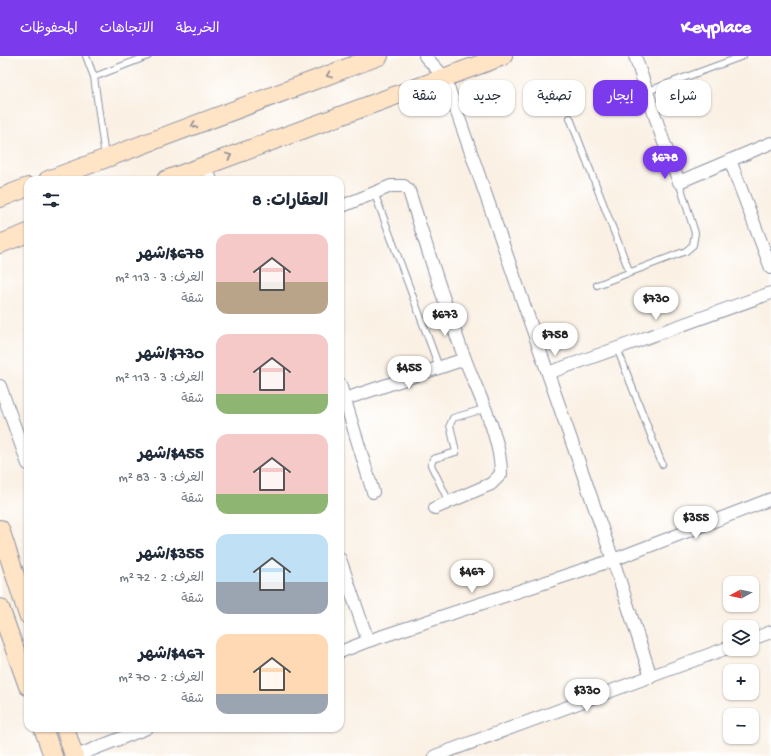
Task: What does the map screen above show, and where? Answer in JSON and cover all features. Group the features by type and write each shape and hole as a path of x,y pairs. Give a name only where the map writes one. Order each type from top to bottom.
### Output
{"street":[{"path":"59,176 379,56"},
{"path":"425,56 445,78 613,560 651,677"},
{"path":"187,176 208,172 503,56"},
{"path":"635,56 644,80"},
{"path":"648,91 662,140 679,182 771,143"},
{"path":"730,160 771,268"},
{"path":"344,205 391,186 404,186 409,191 465,359 501,459 501,474 491,484 435,508"},
{"path":"0,198 24,189"},
{"path":"0,244 24,235"},
{"path":"548,373 771,292"},
{"path":"345,399 465,359"},
{"path":"0,386 24,453"},
{"path":"344,396 373,492"},
{"path":"344,650 368,641 613,560 771,498"},
{"path":"0,529 24,603"},
{"path":"344,572 368,641"},
{"path":"0,608 24,675"},
{"path":"759,636 771,632"},
{"path":"435,756 723,650"},
{"path":"44,732 53,756"},
{"path":"66,732 75,756 123,732"}],"lane":[{"path":"86,56 94,77 105,159"},
{"path":"94,77 148,56"},
{"path":"648,91 743,56"},
{"path":"570,118 630,273"},
{"path":"596,284 686,252 693,245 695,233 679,182"},
{"path":"374,192 439,367"},
{"path":"617,348 662,464"},
{"path":"448,502 431,465 433,459 456,452 450,425 453,418 484,409"}]}
